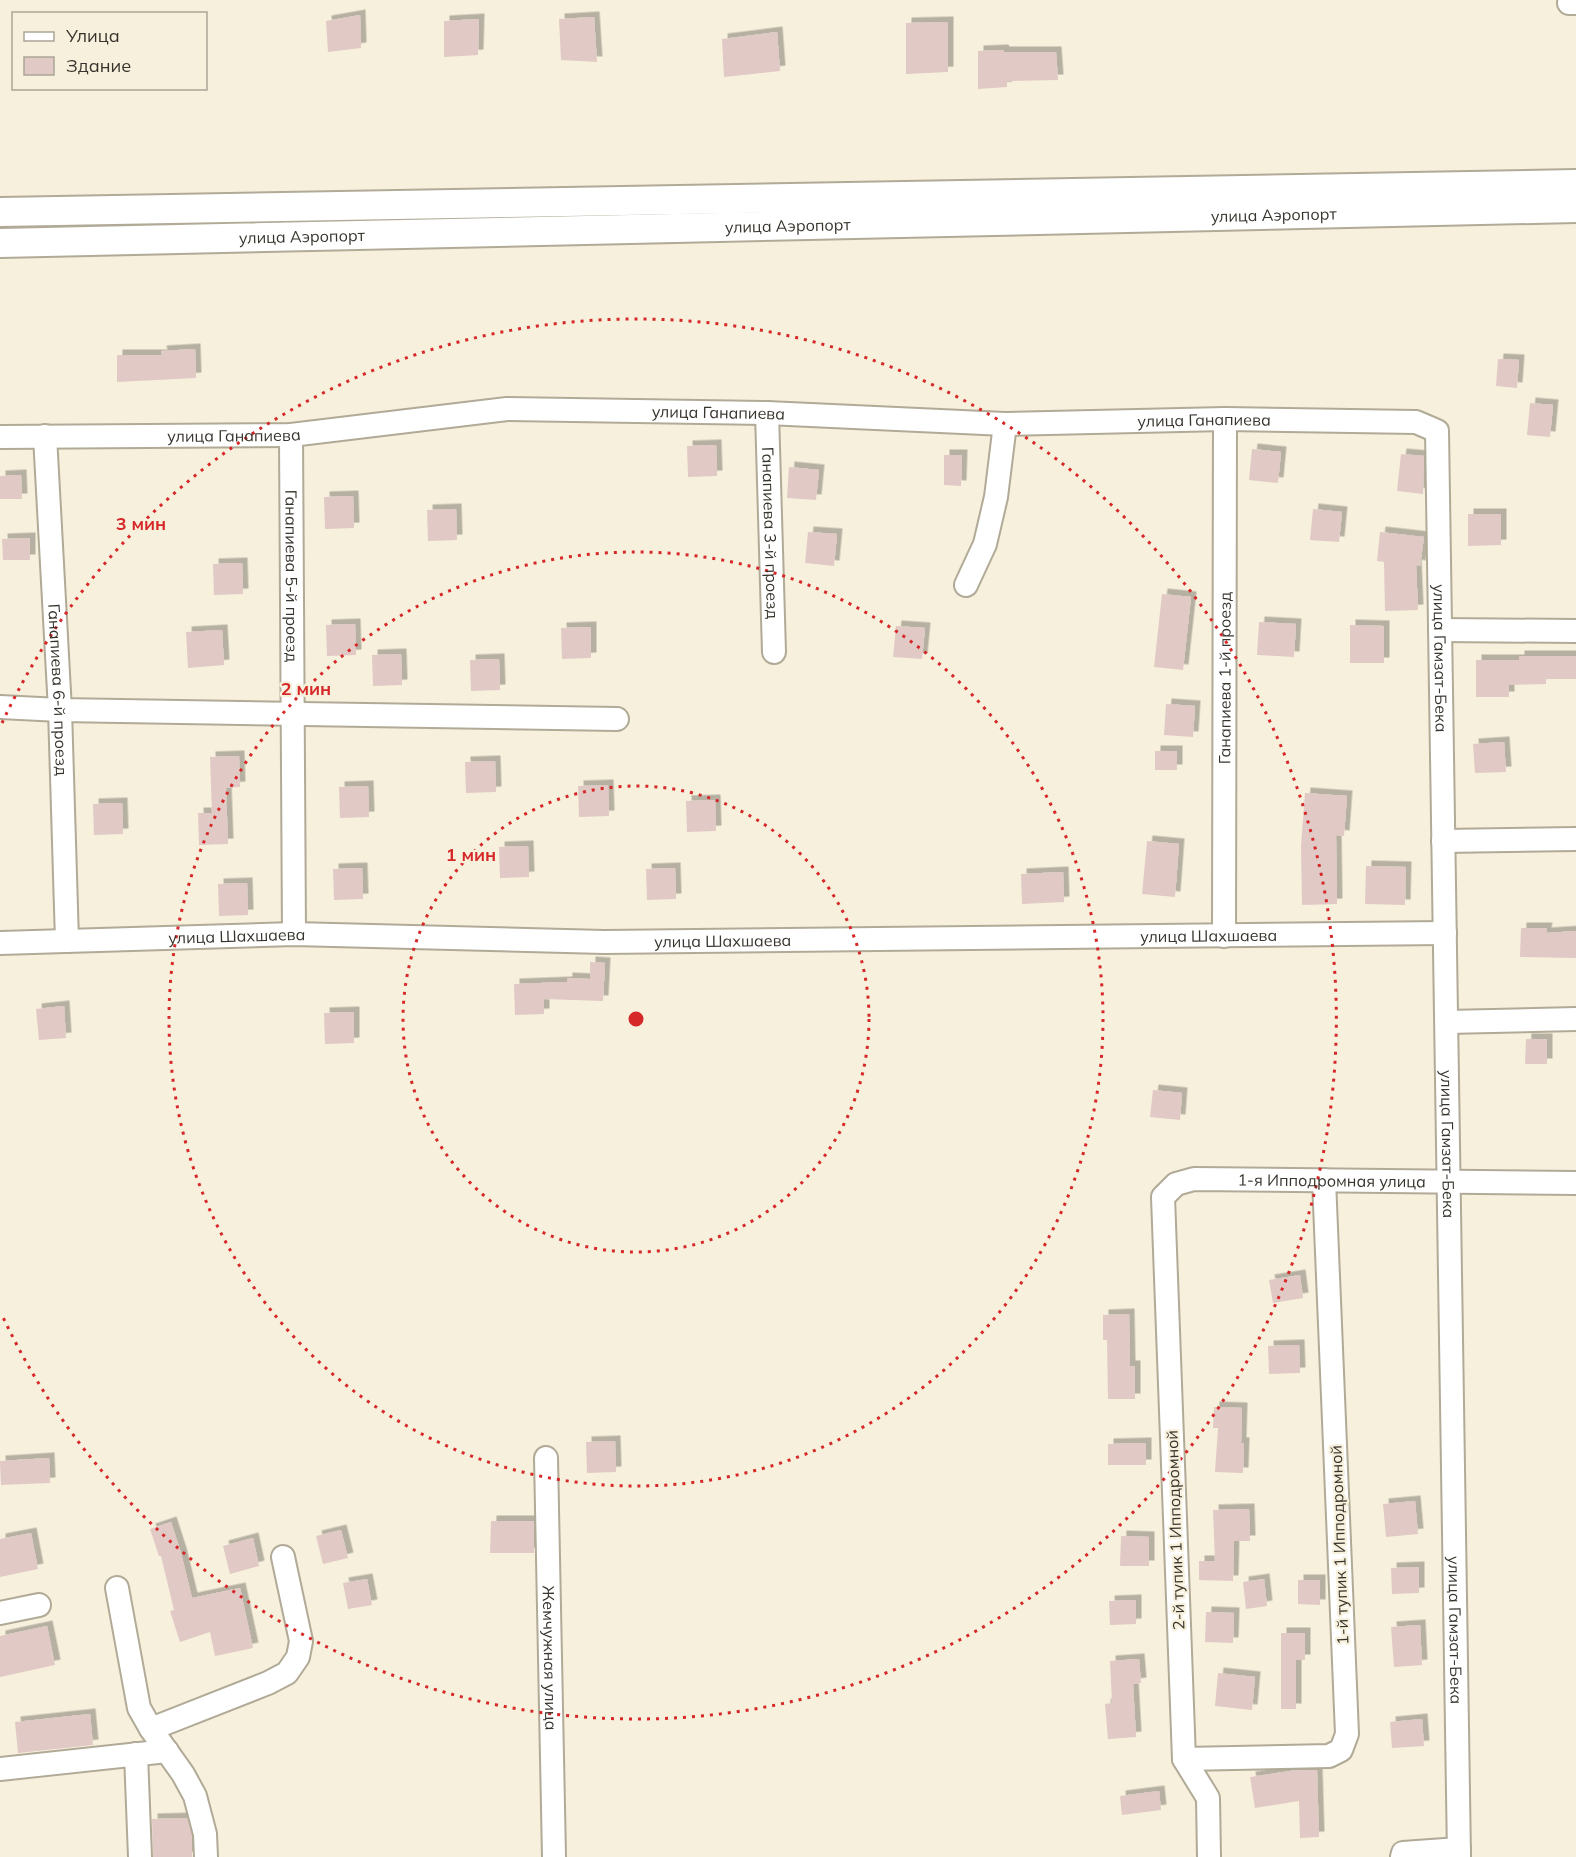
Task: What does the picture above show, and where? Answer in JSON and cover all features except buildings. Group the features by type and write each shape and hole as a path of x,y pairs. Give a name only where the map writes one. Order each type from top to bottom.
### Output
{"main road":[{"name":"улица Аэропорт","path":"0,212 1576,184"},
{"name":"улица Аэропорт","path":"0,243 1576,208"}],"street":[{"name":"улица Ганапиева","path":"0,437 291,435 507,409 767,413 1005,424 1225,419 1416,422 1437,431"},
{"name":"Ганапиева 3-й проезд","path":"767,413 774,652"},
{"name":"Ганапиева 1-й проезд","path":"1224,936 1225,419"},
{"path":"966,585 984,544 992,516 1005,424"},
{"name":"улица Гамзат-Бека","path":"1437,431 1459,1853"},
{"name":"Ганапиева 5-й проезд","path":"291,435 294,934"},
{"name":"Ганапиева 6-й проезд","path":"45,436 60,711 67,941"},
{"path":"1440,630 1576,631"},
{"path":"0,707 60,711 617,719"},
{"path":"1443,842 1576,839"},
{"name":"улица Шахшаева","path":"0,943 294,934 604,942 1444,933"},
{"path":"1447,1022 1576,1019"},
{"name":"1-я Ипподромная улица","path":"1163,1197 1176,1184 1194,1179 1576,1183"},
{"name":"1-й тупик 1 Ипподромной","path":"1184,1759 1329,1755 1341,1750 1347,1734 1324,1180"},
{"name":"2-й тупик 1 Ипподромной","path":"1163,1197 1184,1759 1208,1798 1209,1857"},
{"name":"Жемчужная улица","path":"546,1458 554,1857"},
{"path":"151,1729 268,1683 287,1673 298,1657 301,1641 283,1557"},
{"path":"117,1588 139,1708 195,1796 205,1834 206,1857"},
{"path":"0,1612 39,1605"},
{"path":"0,1769 166,1750"},
{"path":"136,1754 140,1857"},
{"path":"1402,1857 1403,1853 1459,1853"}]}
